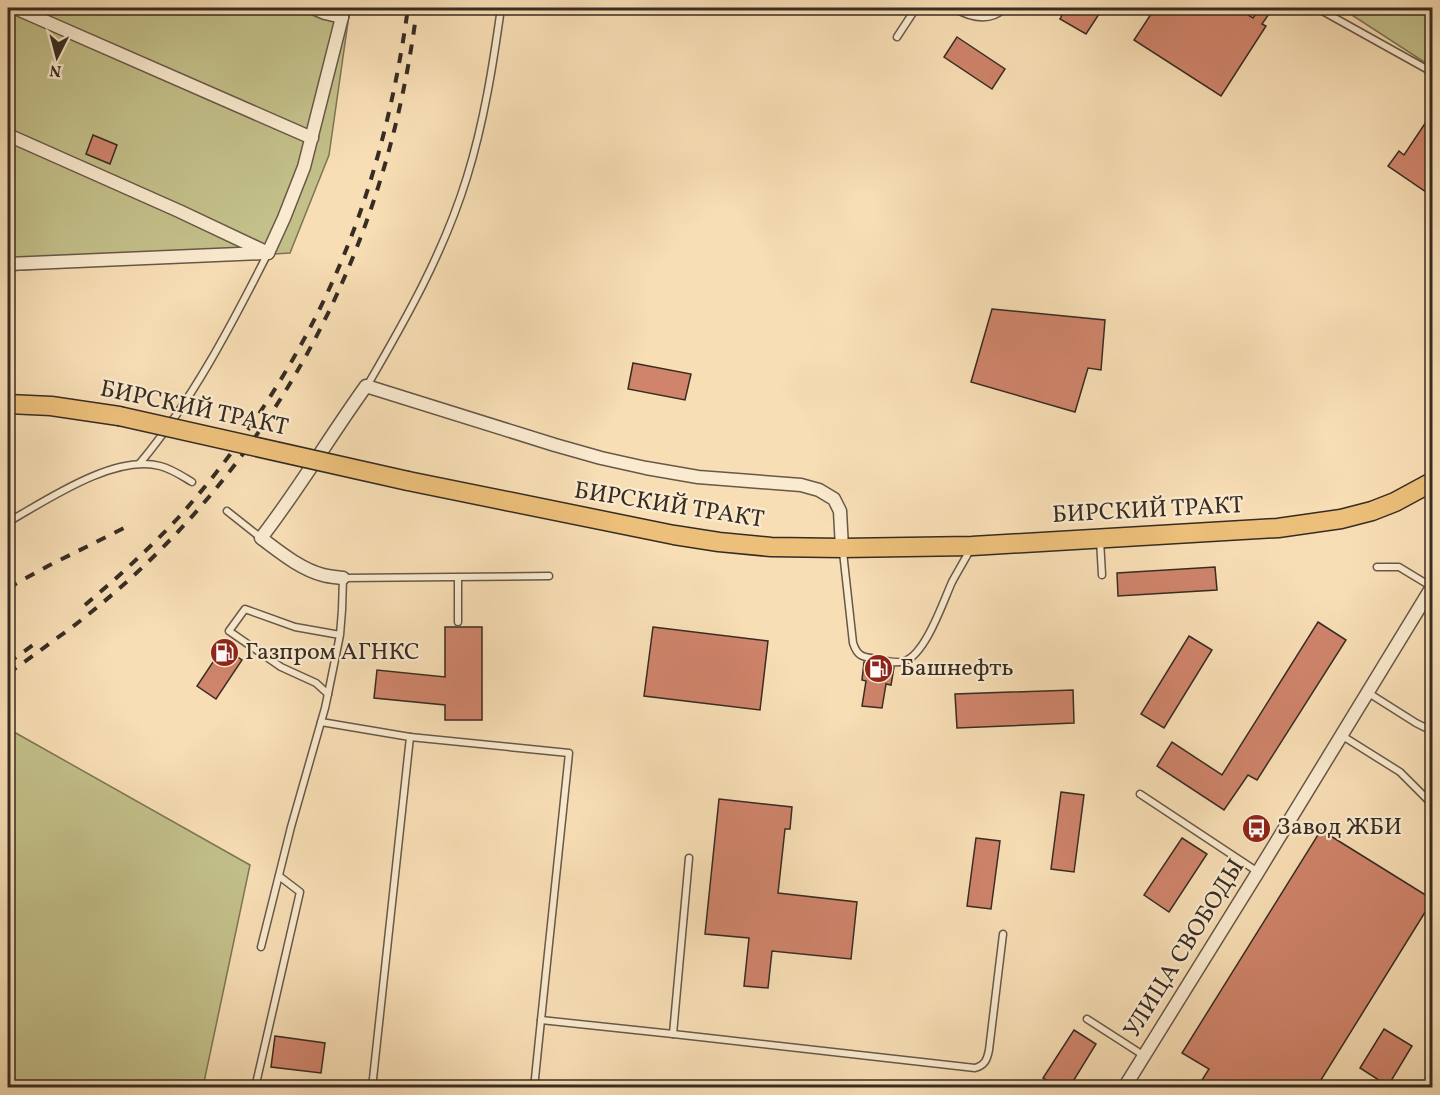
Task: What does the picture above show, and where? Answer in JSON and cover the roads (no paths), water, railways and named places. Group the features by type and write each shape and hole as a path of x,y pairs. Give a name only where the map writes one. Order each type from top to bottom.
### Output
{"main road":[{"name":"БИРСКИЙ ТРАКТ","path":"8,404 51,406 119,416 408,481 674,535 771,547 972,546 1278,528 1341,519 1372,511 1395,502 1432,482"}],"street":[{"path":"15,8 312,138"},
{"path":"268,253 304,167 342,12 326,13 313,8"},
{"path":"8,135 268,253"},
{"path":"8,264 268,253"},
{"path":"343,578 323,575 303,566 261,538 286,506 366,386 601,458 698,477 801,485 819,490 834,499 840,511 842,548"},
{"name":"УЛИЦА СВОБОДЫ","path":"1124,1088 1432,587"}],"lane":[{"path":"366,386 396,336 428,275 456,210 483,120 501,8"},
{"path":"897,37 916,8"},
{"path":"954,8 966,15 983,18 997,14 1005,8"},
{"path":"1317,8 1432,72"},
{"path":"140,463 159,441 203,373 268,253"},
{"path":"8,522 93,476 120,466 140,463 159,465 175,471 192,482"},
{"path":"228,511 261,538"},
{"path":"1100,538 1102,575"},
{"path":"842,548 856,652 862,657 898,663 913,657 922,647 972,546"},
{"path":"1377,567 1399,567 1432,587"},
{"path":"261,947 328,694 340,634 343,578 549,576"},
{"path":"458,578 458,622"},
{"path":"328,694 316,683 281,667 229,631 245,609 295,627 340,634"},
{"path":"1367,692 1432,731"},
{"path":"321,722 410,737 569,753 534,1088"},
{"path":"1341,735 1400,772 1432,804"},
{"path":"372,1088 410,737"},
{"path":"1140,794 1258,872"},
{"path":"673,1034 689,858"},
{"path":"255,1088 300,892 279,876"},
{"path":"542,1020 975,1068 987,1060 990,1050 1003,934"},
{"path":"1087,1019 1143,1055"}],"railway":[{"path":"85,605 156,541 204,488 253,423 296,354 332,282 359,216 385,128 408,8"},
{"path":"8,673 67,631 139,571 203,504 258,432 306,356 346,274 378,189 401,100 417,8"},
{"path":"8,588 132,524"},
{"path":"8,663 40,640"}],"place":[{"name":"Газпром АГНКС","path":"224,653"},
{"name":"Башнефть","path":"879,669"},
{"name":"Завод ЖБИ","path":"1256,828"}]}
